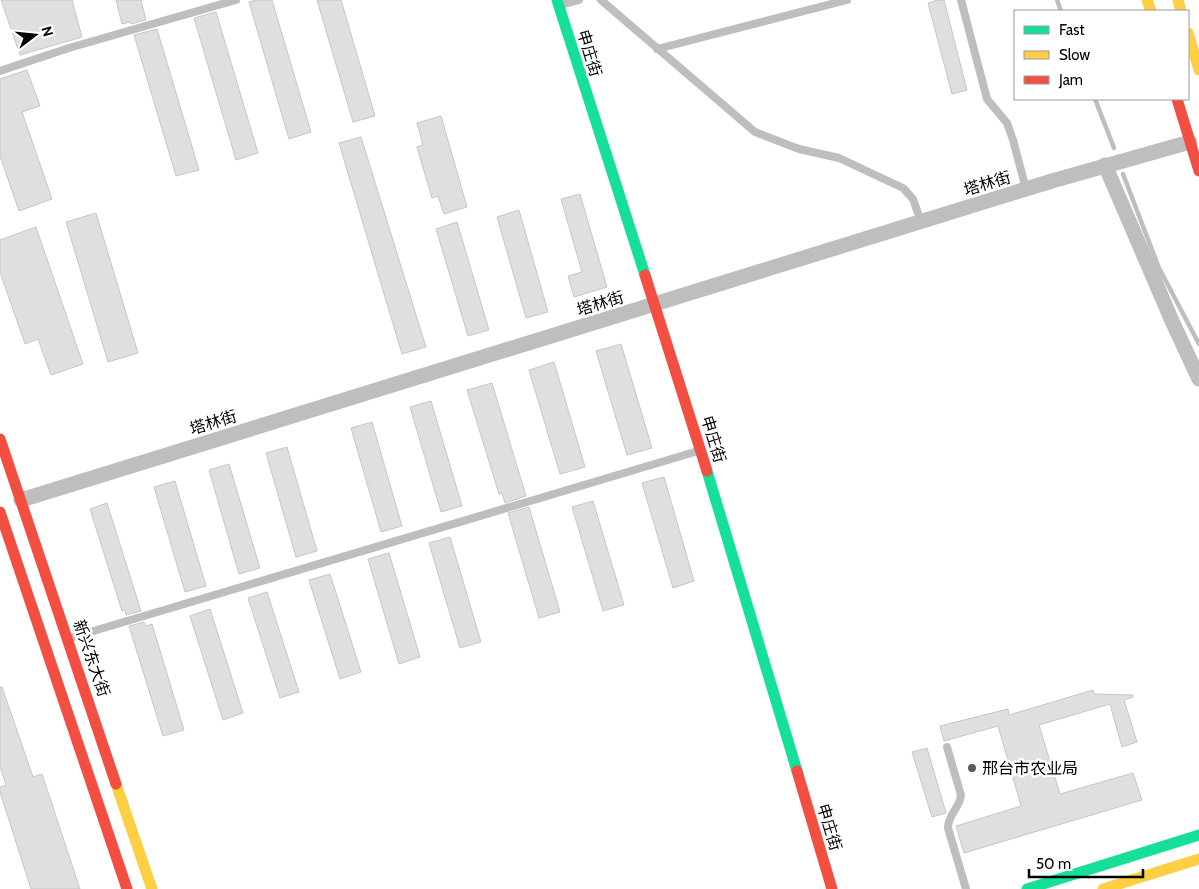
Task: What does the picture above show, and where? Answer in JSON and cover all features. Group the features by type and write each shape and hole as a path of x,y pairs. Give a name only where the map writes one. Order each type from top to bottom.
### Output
{"main road":[{"name":"申庄街","path":"558,3 700,450 832,889"},
{"path":"1189,36 1199,70"},
{"path":"1177,100 1199,171"},
{"name":"新兴东大街","path":"0,439 152,889"},
{"path":"0,512 127,889"},
{"path":"1027,889 1199,835"},
{"path":"1103,889 1199,859"}],"street":[{"name":"塔林街","path":"21,500 1026,188 1190,142"},
{"path":"1105,165 1199,380"}],"lane":[{"path":"0,71 69,48 236,0"},
{"path":"558,3 579,0"},
{"path":"601,0 755,132 798,149 839,158 903,188 913,200 921,222"},
{"path":"657,49 847,0"},
{"path":"961,0 987,99 1007,123 1026,188"},
{"path":"68,639 700,450"},
{"path":"947,747 961,795 961,803 948,821 948,828 966,889"}],"building":[{"path":"1,0 72,0 82,37 20,55"},
{"path":"116,0 141,0 146,20 122,24"},
{"path":"272,0 311,132 289,139 249,2"},
{"path":"317,0 341,0 375,116 353,122"},
{"path":"944,0 967,90 952,94 928,3"},
{"path":"216,12 258,153 236,160 194,18"},
{"path":"157,29 199,170 176,176 134,35"},
{"path":"27,70 40,106 22,112 52,199 19,211 0,156 0,79"},
{"path":"441,116 467,207 444,214 438,196 432,198 417,147 423,145 417,123"},
{"path":"361,137 426,347 402,354 339,143"},
{"path":"580,194 607,287 574,297 568,276 582,272 561,199"},
{"path":"519,210 548,312 526,318 497,217"},
{"path":"96,213 138,353 108,362 66,222"},
{"path":"457,222 489,330 468,336 436,229"},
{"path":"36,227 83,364 51,375 38,339 25,344 0,272 0,240"},
{"path":"621,344 652,448 627,455 596,351"},
{"path":"554,362 585,467 560,474 529,370"},
{"path":"492,383 526,496 505,503 502,493 499,494 467,390"},
{"path":"431,401 462,506 441,512 410,407"},
{"path":"372,422 402,526 381,532 351,428"},
{"path":"287,447 317,551 296,557 266,453"},
{"path":"229,464 260,568 239,574 209,470"},
{"path":"664,477 694,581 673,588 642,483"},
{"path":"175,481 206,586 185,592 154,487"},
{"path":"593,501 624,605 603,611 572,507"},
{"path":"107,503 141,611 126,615 125,610 122,611 90,509"},
{"path":"529,507 560,612 539,618 508,513"},
{"path":"450,537 481,642 460,648 429,543"},
{"path":"389,553 420,657 399,664 368,559"},
{"path":"330,574 361,672 340,679 309,580"},
{"path":"267,592 299,692 280,698 248,598"},
{"path":"210,609 243,713 223,720 190,616"},
{"path":"144,622 146,626 152,624 184,730 163,736 129,626"},
{"path":"0,687 2,687 33,777 42,774 80,889 31,889 0,792 0,787 6,785 0,767"},
{"path":"1093,690 1094,694 1133,695 1133,697 1124,700 1137,742 1122,747 1110,704 1039,725 1060,794 1133,773 1142,800 964,853 956,826 1021,806 998,726 944,741 940,726 1008,709 1009,715"},
{"path":"927,748 946,813 932,817 912,752"}],"waterway":[{"path":"1057,0 1061,10"},
{"path":"1095,100 1114,148"},
{"path":"1123,174 1159,268 1199,344"}],"traffic: fast":[{"path":"557,0 645,275"},
{"path":"707,471 797,771"},
{"path":"1027,889 1199,835"}],"traffic: slow":[{"path":"1147,0 1151,10"},
{"path":"1178,0 1181,10"},
{"path":"1189,36 1199,70"},
{"path":"116,784 152,889"},
{"path":"1103,889 1199,859"}],"traffic: jam":[{"path":"1177,100 1199,171"},
{"path":"645,275 707,471"},
{"path":"0,439 116,784"},
{"path":"0,512 127,889"},
{"path":"797,771 832,889"}],"place":[{"name":"邢台市农业局","path":"972,768"}]}
